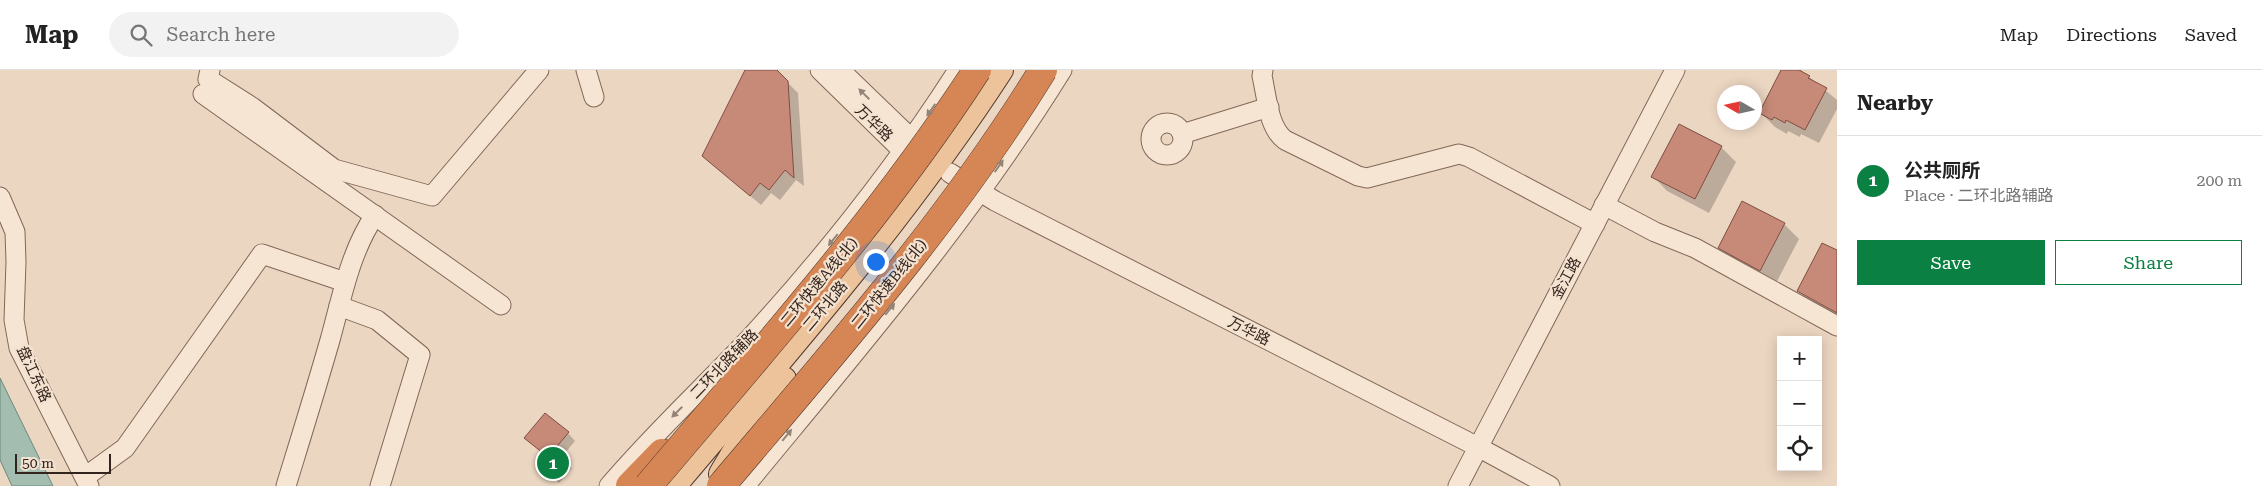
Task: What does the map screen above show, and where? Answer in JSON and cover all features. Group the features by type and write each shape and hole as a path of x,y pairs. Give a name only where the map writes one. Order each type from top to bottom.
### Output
{"highway":[{"name":"二环快速A线(北)","path":"648,486 781,372 881,206 978,70"},
{"name":"二环快速B线(北)","path":"699,482 781,372 936,225 988,154 1043,70"},
{"path":"630,486 781,372"},
{"path":"733,486 781,372"}],"main road":[{"name":"二环北路","path":"939,170 1002,70"},
{"name":"二环北路","path":"699,482 864,260 1020,70"},
{"path":"637,486 781,372"}],"street":[{"path":"210,70 208,79 252,107 334,168 432,196 540,70"},
{"path":"586,70 594,97"},
{"name":"万华路","path":"820,70 906,145 939,170 980,193 1478,447 1550,486"},
{"name":"万华路","path":"840,70 906,145"},
{"name":"二环北路辅路","path":"609,486 645,445 773,312 851,217 906,145 958,70"},
{"path":"745,486 904,292 980,193 1024,130 1062,70"},
{"path":"1263,70 1262,76 1278,135 1358,176 1367,178 1458,154 1469,157 1595,224"},
{"name":"金江路","path":"1458,486 1675,70"},
{"path":"203,94 501,305"},
{"path":"1182,134 1270,107"},
{"name":"盘江东路","path":"0,197 15,232 14,320 19,348 87,482"},
{"path":"1604,205 1655,232 1696,248 1837,326"},
{"path":"286,486 352,258 375,215"},
{"path":"87,482 125,448 262,254 345,282"},
{"path":"339,306 377,320 420,355 380,486"}],"shaded area":[{"path":"0,378 53,486 12,486 0,460"}],"building":[{"path":"745,70 777,70 788,81 794,178 785,170 769,190 760,183 750,196 702,156"},
{"path":"1781,70 1799,70 1810,76 1808,78 1827,88 1805,130 1786,120 1785,123 1774,117 1772,120 1762,115 1762,107"},
{"path":"1679,124 1722,146 1695,199 1651,177"},
{"path":"1742,201 1785,223 1760,271 1718,248"},
{"path":"1822,243 1837,250 1837,313 1797,291"},
{"path":"545,413 569,432 554,450 565,459 551,476 540,467 548,457 524,438"}],"place":[{"name":"公共厕所","path":"553,463"}]}
